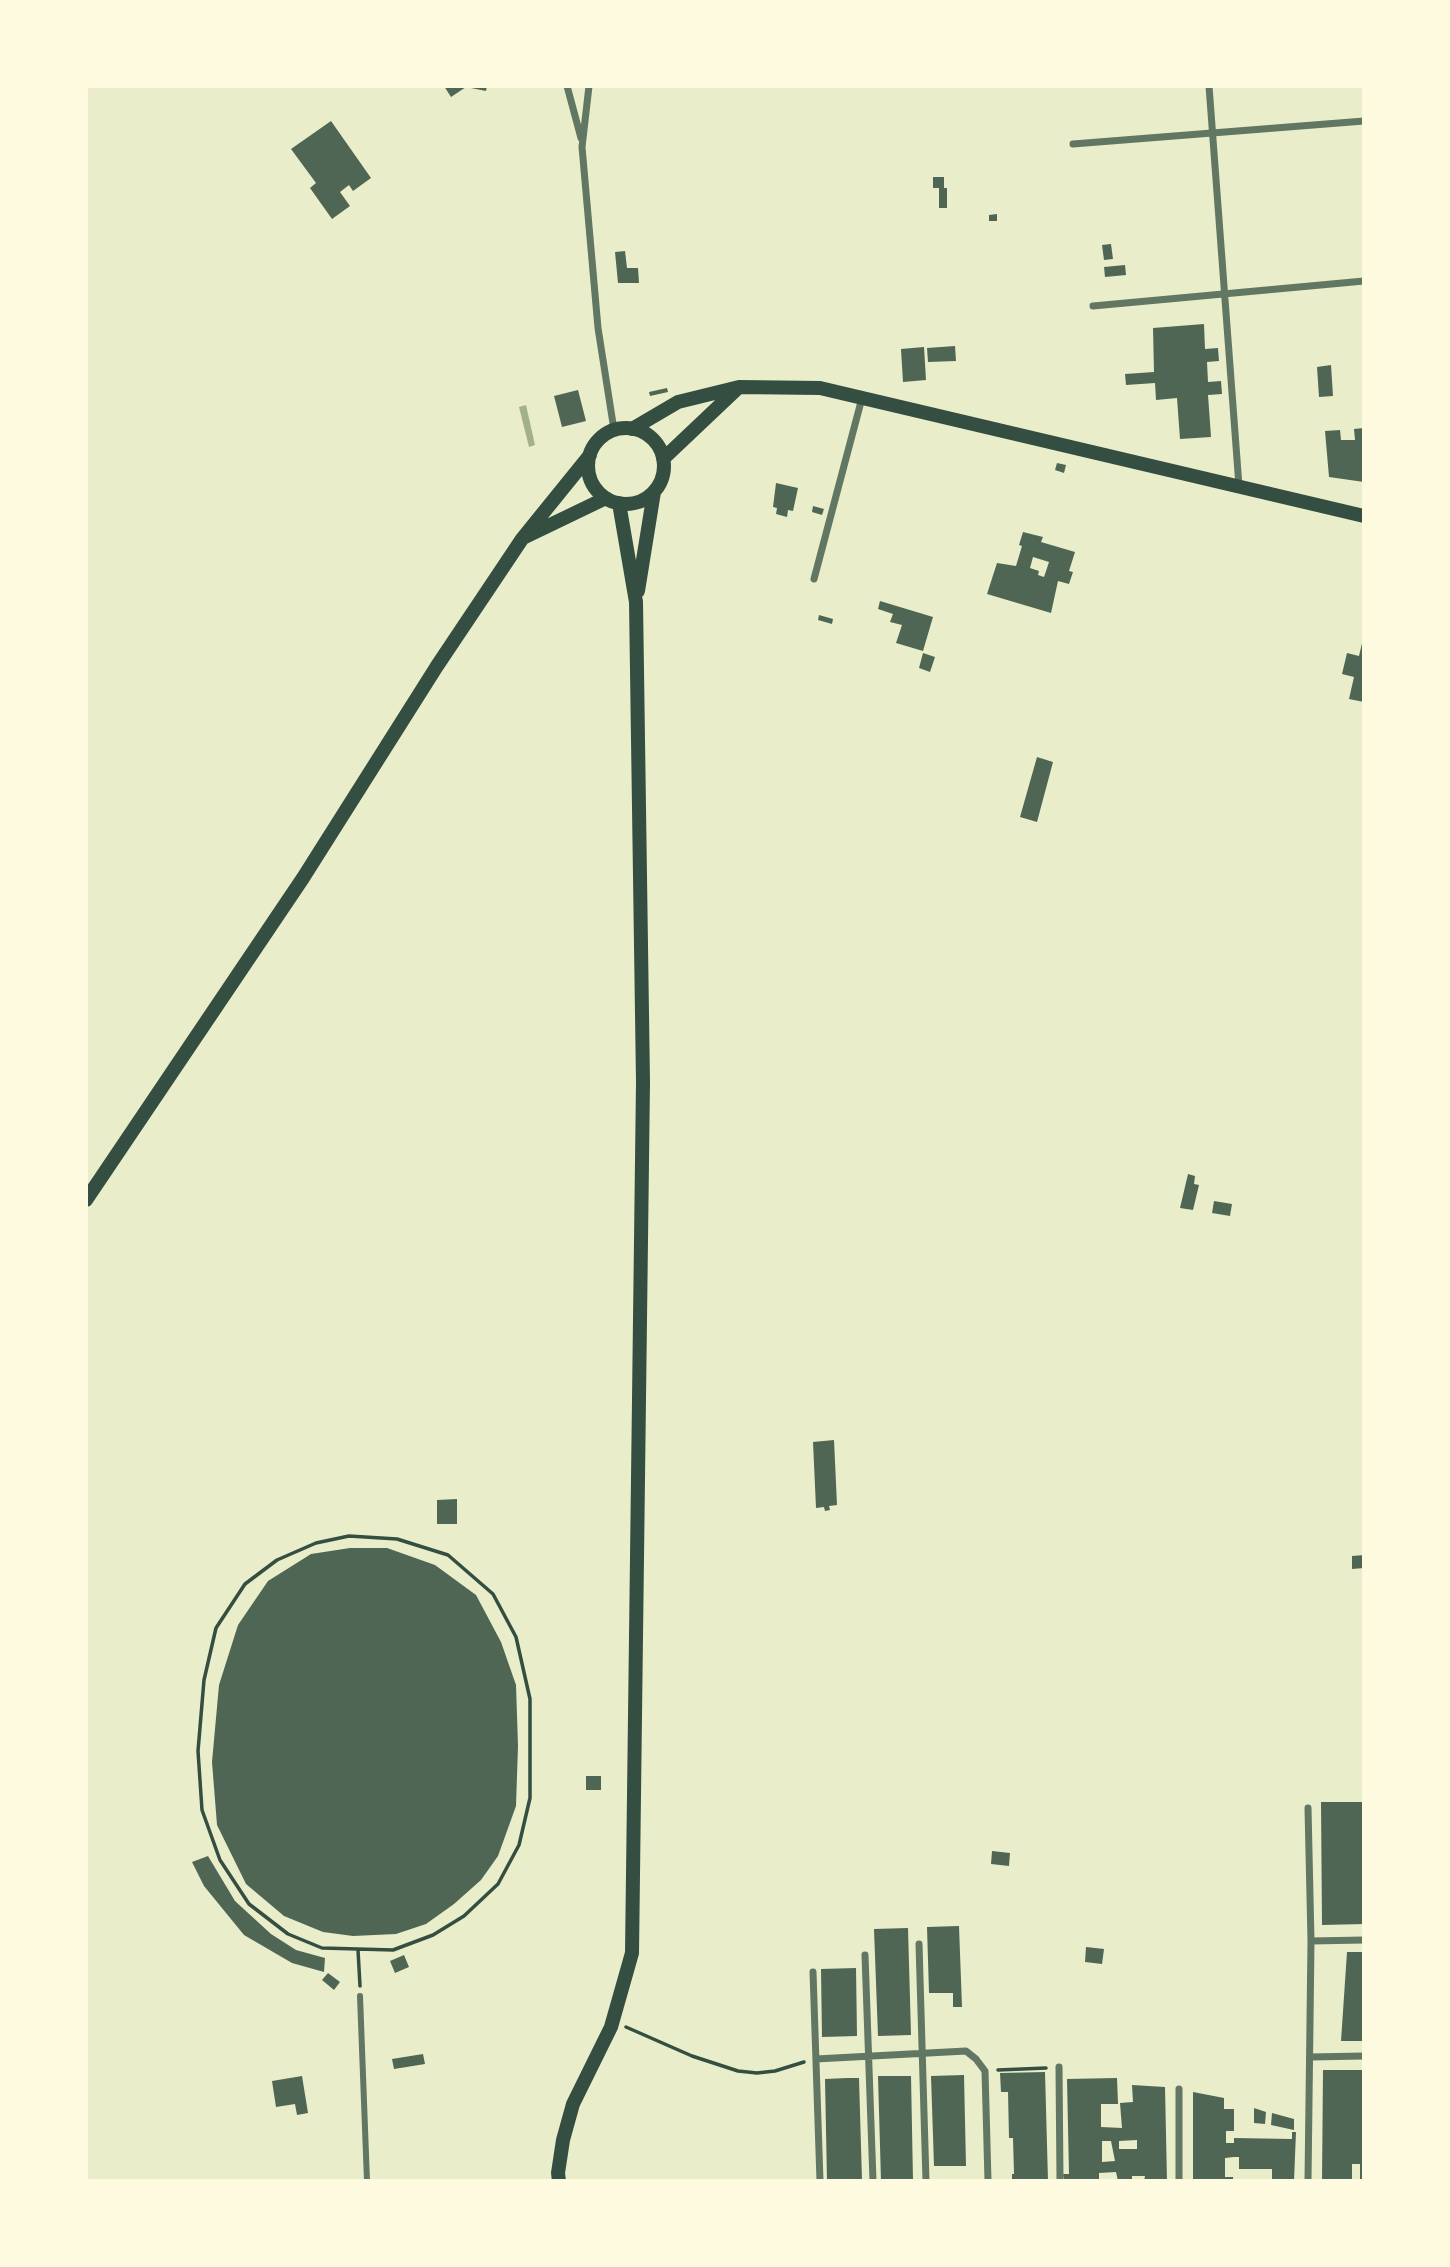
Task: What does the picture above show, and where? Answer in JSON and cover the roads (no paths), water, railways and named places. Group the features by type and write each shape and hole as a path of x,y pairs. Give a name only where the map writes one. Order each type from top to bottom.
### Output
{"main road":[{"path":"632,429 678,402 739,387 820,388 1364,516"},
{"path":"663,459 739,387"},
{"path":"86,1200 303,878 437,666 522,539 590,455 599,440 614,430 632,429 650,437 659,447 663,459 662,478 654,492 636,602 643,1082 632,1953 613,2021 573,2104 563,2140 559,2181"},
{"path":"590,455 589,473 592,481 612,501 636,602"},
{"path":"522,539 612,501 641,501 654,492"}],"street":[{"path":"567,86 582,142 598,328 614,430"},
{"path":"582,142 589,86"},
{"path":"1209,86 1239,486"},
{"path":"1073,144 1364,121"},
{"path":"1093,306 1364,281"},
{"path":"814,579 862,398"},
{"path":"1308,1808 1311,1941 1308,2181"},
{"path":"1311,1941 1364,1940"},
{"path":"919,1944 926,2181"},
{"path":"865,1955 873,2181"},
{"path":"813,1972 820,2181"},
{"path":"360,1996 367,2181"},
{"path":"816,2059 966,2051 985,2071 988,2181"},
{"path":"1310,2057 1364,2056"},
{"path":"1059,2067 1060,2181"},
{"path":"1179,2181 1180,2089"}]}
